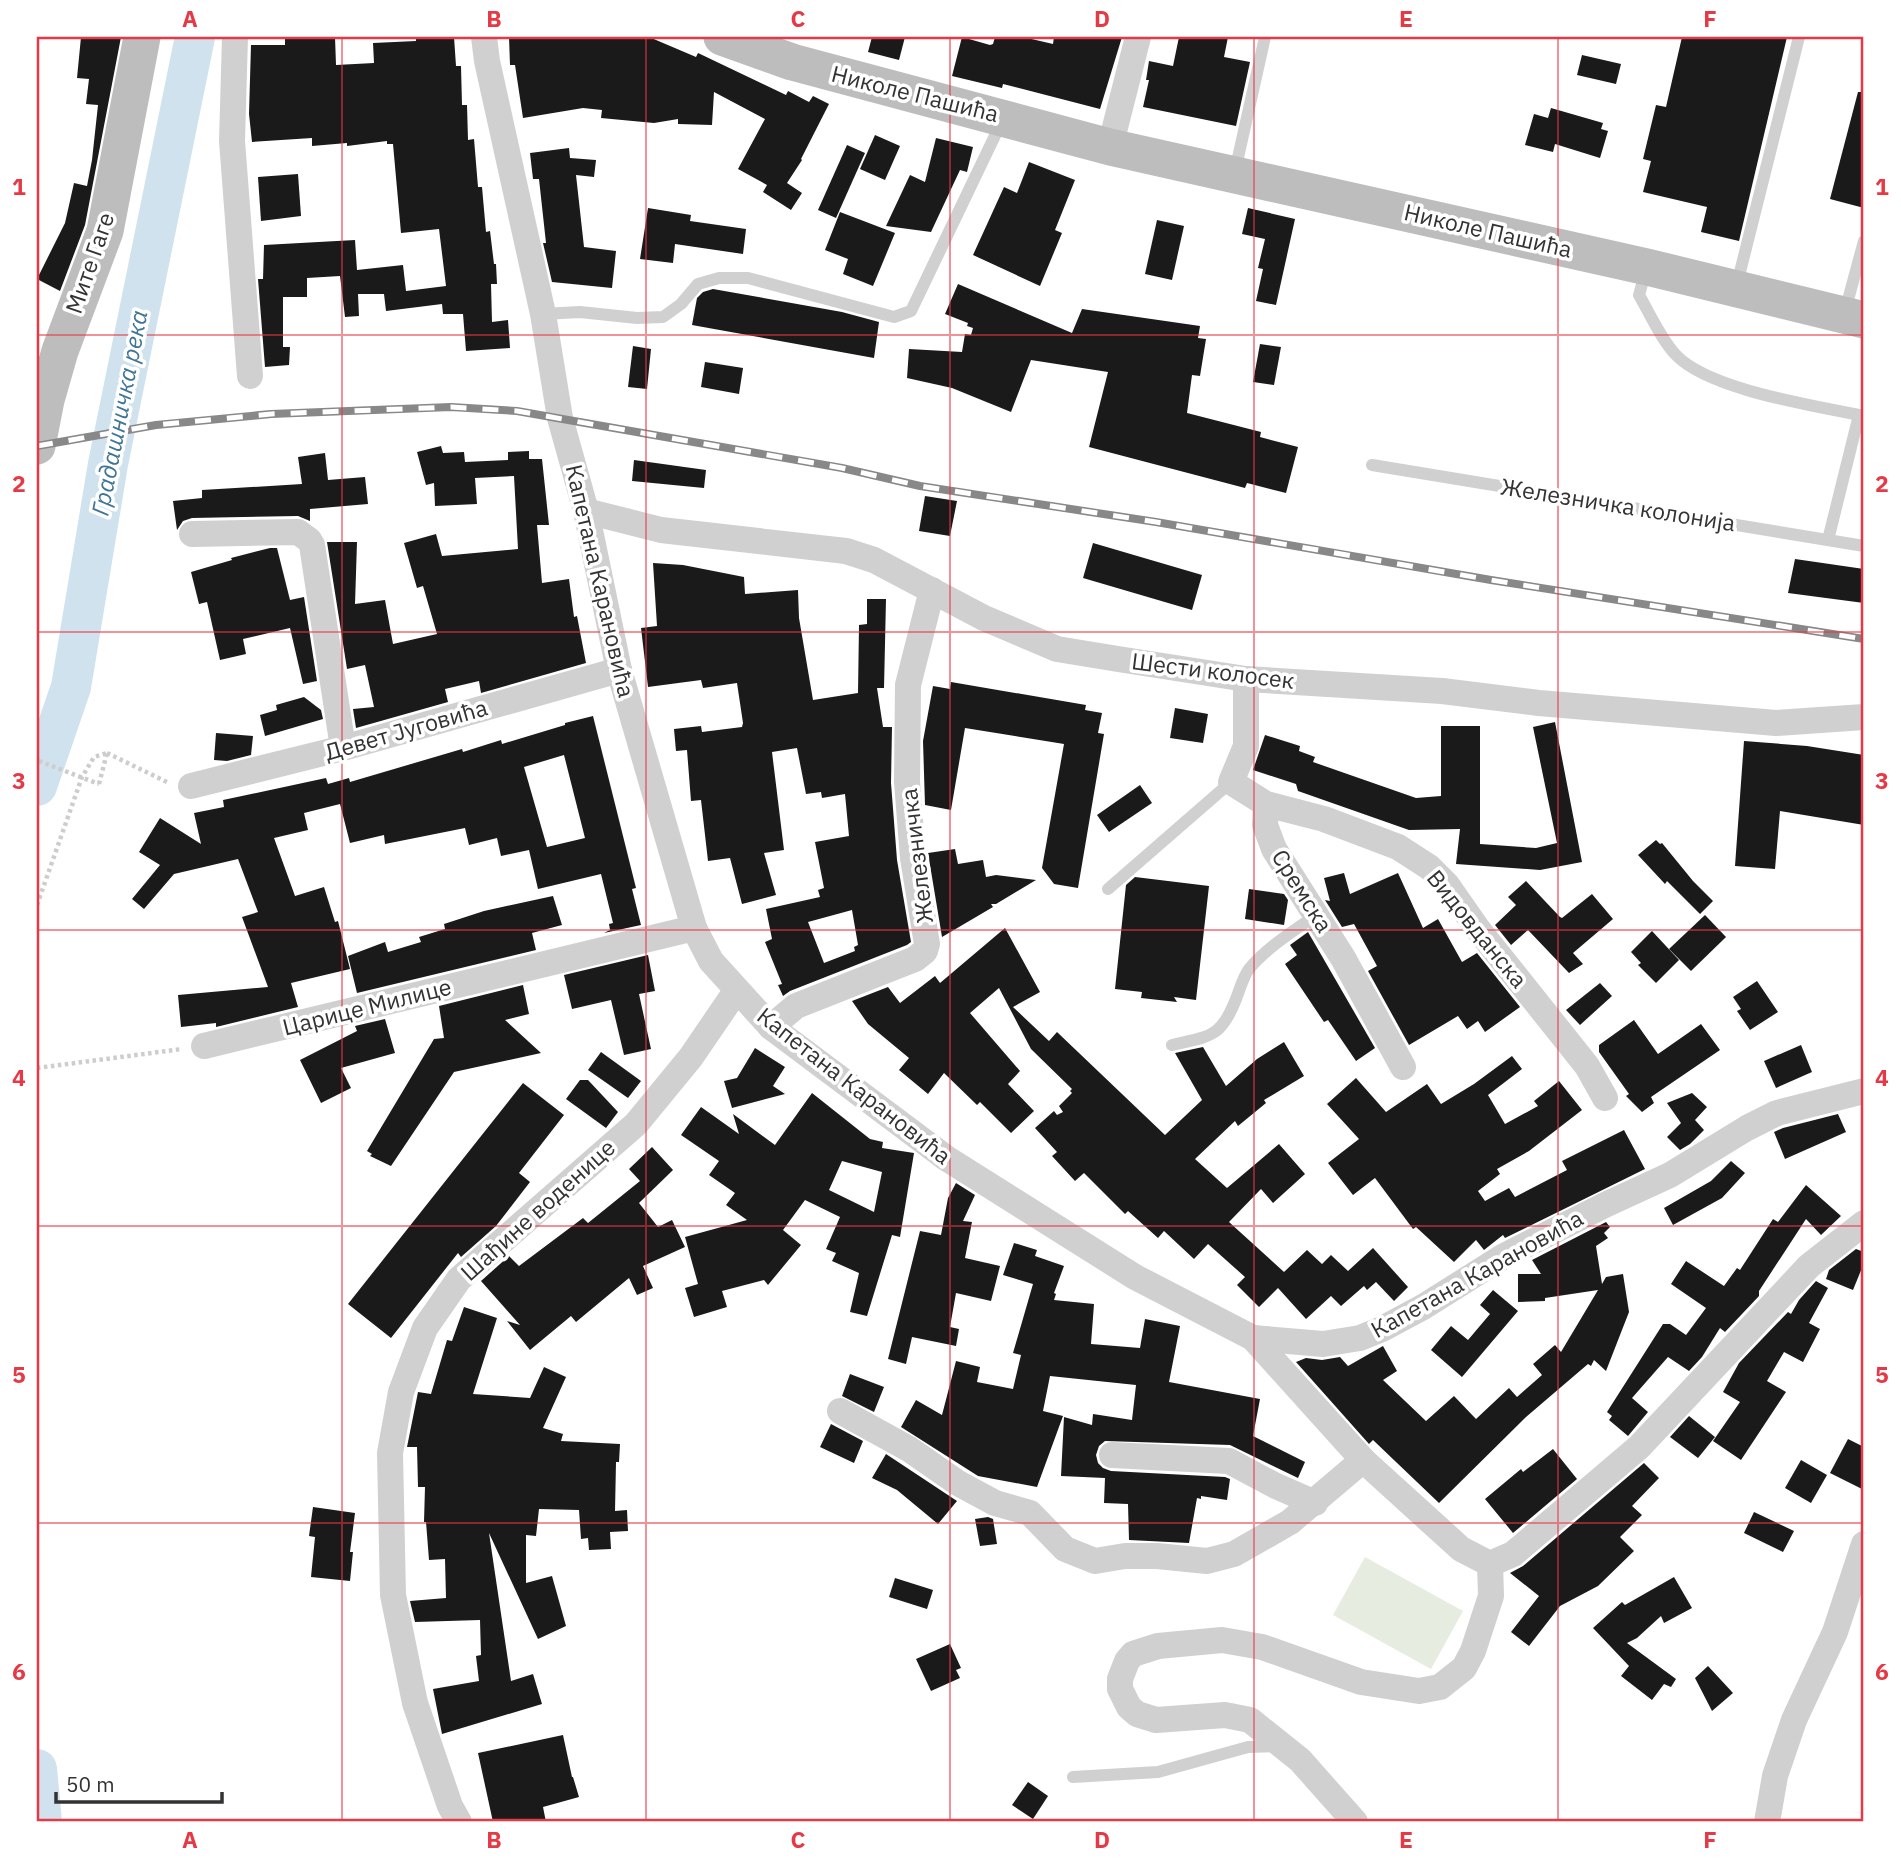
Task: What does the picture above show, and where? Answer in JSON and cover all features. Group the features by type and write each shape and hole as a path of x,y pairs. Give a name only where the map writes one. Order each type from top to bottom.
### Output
{"main road":[{"name":"Мите Гаге","path":"37,446 60,351 105,231 142,37"},
{"name":"Николе Пашића","path":"722,37 792,62 1110,147 1647,267 1854,317"}],"street":[{"path":"235,37 232,141 250,376"},
{"name":"Капетана Карановића","path":"484,37 543,314 560,418 586,511 619,670 694,928 711,961 771,1027 946,1158 1135,1277 1253,1338 1323,1344 1360,1338 1382,1329 1504,1256 1670,1175 1777,1113 1864,1091"},
{"path":"1110,147 1138,37"},
{"name":"Шести колосек","path":"586,511 661,530 846,551 874,561 984,618 1057,649 1246,679 1442,691 1539,703 1776,723 1864,717"},
{"path":"192,534 298,532 309,540 312,545 342,748"},
{"name":"Железничка","path":"771,1027 796,1006 915,959 925,951 927,944 913,858 907,782 908,685 932,590"},
{"name":"Девет Југовића","path":"191,786 342,748 619,670"},
{"path":"1246,679 1246,746 1231,782 1266,804"},
{"name":"Сремска","path":"1266,804 1265,825 1274,849 1364,993 1403,1067"},
{"name":"Видовданска","path":"1266,804 1324,819 1398,847 1429,867 1447,885 1477,929 1587,1066 1605,1098"},
{"name":"Царице Милице","path":"204,1046 694,928"},
{"name":"Шађине воденице","path":"459,1822 450,1806 415,1703 393,1595 390,1453 401,1392 425,1328 459,1279 636,1124 691,1056 736,991"},
{"path":"1490,1564 1513,1554 1639,1447 1809,1266 1864,1223"},
{"path":"1253,1338 1363,1460 1461,1549 1490,1564"},
{"path":"840,1411 909,1449 958,1483 995,1503 1030,1513 1065,1549 1095,1561 1125,1556 1157,1556 1207,1561 1234,1554 1290,1522 1363,1460"},
{"path":"1112,1455 1229,1461 1291,1494 1315,1503"},
{"path":"1767,1822 1775,1776 1794,1720 1835,1632 1864,1544"},
{"path":"1355,1822 1300,1760 1250,1720 1225,1715 1156,1720 1137,1714 1129,1707 1121,1689 1122,1670 1133,1654 1145,1649 1183,1642 1222,1640 1262,1647 1361,1682 1419,1690 1440,1688 1464,1668 1473,1651 1492,1596 1490,1564"}],"lane":[{"path":"1235,175 1265,37"},
{"path":"1736,288 1799,37"},
{"path":"543,314 580,312 637,318 663,317 681,304 698,284 719,278 748,278 894,317 911,311 1004,117"},
{"path":"1854,317 1864,241"},
{"path":"1647,267 1639,295 1675,354 1693,369 1715,380 1861,416 1828,540"},
{"name":"Железничка колонија","path":"1372,465 1864,546"},
{"path":"1108,889 1231,782"},
{"path":"1172,1045 1219,1031 1228,1019 1247,971 1262,955 1316,915"},
{"path":"1073,1777 1158,1772 1248,1747 1284,1746"}],"path":[{"path":"38,761 99,784 107,753"},
{"path":"37,905 82,777 94,757 107,753 169,783 191,786"},
{"path":"37,1068 204,1046"}],"shaded area":[{"path":"1365,1557 1463,1611 1431,1669 1333,1615"}],"building":[{"path":"81,37 121,37 85,225 60,291 37,279 65,223 74,183 87,186 92,160 98,105 86,104 89,79 77,78"},
{"path":"285,37 335,37 336,65 374,63 373,43 416,41 416,37 454,37 456,66 461,66 462,105 467,105 468,140 474,139 478,187 482,187 486,232 490,231 496,264 497,284 491,284 492,322 508,320 510,348 466,351 463,314 443,314 442,304 386,311 384,294 358,294 359,316 345,317 340,276 307,278 307,297 283,297 283,347 290,347 289,365 265,367 258,279 263,279 264,245 355,240 357,270 403,265 406,291 446,286 439,229 401,233 393,144 387,144 387,141 347,146 347,143 312,146 312,138 252,142 249,114 251,45 285,45"},
{"path":"509,37 649,37 696,57 698,53 786,95 788,91 809,102 813,96 829,104 802,160 787,183 802,193 791,210 763,192 767,185 738,169 765,119 714,92 712,125 678,124 678,119 654,123 601,118 602,110 583,108 523,118 515,65 510,65"},
{"path":"872,37 905,37 899,60 868,52"},
{"path":"962,37 990,45 995,37 1023,37 1053,44 1054,37 1122,37 1100,109 1003,84 1002,88 952,76"},
{"path":"1179,37 1228,37 1224,57 1250,62 1236,126 1143,107 1149,80 1146,80 1149,61 1173,66"},
{"path":"1682,37 1787,37 1739,241 1701,232 1707,207 1643,192 1651,161 1643,159 1656,105 1666,107"},
{"path":"1582,55 1621,64 1616,84 1577,75"},
{"path":"1858,92 1864,92 1864,208 1830,199"},
{"path":"1551,108 1603,123 1601,129 1608,131 1600,158 1555,144 1553,152 1525,145 1534,114 1548,118"},
{"path":"875,135 900,146 885,180 860,169"},
{"path":"936,138 973,147 967,172 960,170 931,232 886,226 910,175 925,182"},
{"path":"847,145 865,153 836,218 818,210"},
{"path":"569,148 570,158 596,160 594,177 576,175 584,247 616,251 612,288 552,282 543,243 546,243 539,179 533,179 530,153"},
{"path":"1029,162 1075,180 1055,230 1062,233 1040,286 973,255 1004,187 1017,193"},
{"path":"298,174 301,216 261,221 258,177"},
{"path":"648,208 691,215 690,221 746,229 743,254 675,244 673,263 640,259"},
{"path":"1248,208 1295,219 1276,305 1256,301 1263,269 1258,268 1265,239 1242,234"},
{"path":"840,212 895,233 873,286 843,274 848,259 825,250"},
{"path":"1157,220 1184,226 1172,280 1145,274"},
{"path":"958,284 1072,333 1082,309 1200,326 1198,338 1206,339 1200,376 1192,375 1187,413 1261,432 1260,437 1298,447 1286,493 1247,483 1245,488 1089,447 1108,372 1031,360 1011,412 952,388 907,378 909,349 962,352 965,334 971,335 973,328 967,326 968,323 945,314"},
{"path":"713,289 842,312 879,322 874,358 692,325 697,298 703,292"},
{"path":"1260,344 1281,347 1274,385 1253,382"},
{"path":"633,346 651,349 647,389 628,387"},
{"path":"705,362 743,368 739,394 701,387"},
{"path":"441,446 443,453 464,452 465,462 508,460 508,452 529,451 529,459 542,459 549,525 537,525 542,583 569,579 574,617 577,616 586,663 481,693 479,681 445,689 448,702 356,728 353,709 374,707 365,665 347,669 327,542 357,542 355,604 385,600 393,644 437,634 423,586 417,588 404,543 436,534 442,556 518,549 514,476 475,478 477,504 435,506 434,483 426,485 417,452"},
{"path":"325,453 328,480 365,477 368,504 310,509 310,521 298,516 192,518 183,521 177,530 173,501 202,498 202,490 302,484 298,457"},
{"path":"634,460 706,470 704,488 632,481"},
{"path":"925,496 957,501 950,536 919,531"},
{"path":"1093,543 1202,575 1192,610 1083,578"},
{"path":"277,548 290,600 304,597 317,681 303,684 290,628 243,639 246,654 220,660 207,602 199,604 191,572"},
{"path":"1795,559 1864,569 1864,603 1788,593"},
{"path":"653,563 683,565 744,577 745,594 798,590 799,618 813,700 858,693 859,625 867,624 867,599 886,599 884,688 877,688 883,727 892,727 891,783 897,860 911,942 783,996 778,985 782,984 765,942 772,939 766,909 820,897 818,890 824,888 815,842 849,836 845,794 822,798 821,792 806,794 797,748 772,752 784,850 764,853 776,895 742,904 730,858 708,861 701,800 691,801 687,750 676,751 674,729 701,726 702,732 742,727 737,683 703,688 701,680 648,687 641,628 657,626","holes":["852,910 858,945 854,947 855,951 824,963 808,922"]},
{"path":"951,682 1086,705 1085,710 1102,713 1098,733 1104,734 1078,888 1054,884 1042,868 1064,744 965,728 951,810 925,805 923,741 933,686 950,689"},
{"path":"304,697 321,710 323,719 265,736 260,715 277,710 276,705"},
{"path":"1175,708 1208,714 1203,743 1170,738"},
{"path":"593,716 636,888 632,889 641,925 604,933 610,930 609,924 613,923 601,874 538,889 529,850 501,856 497,838 469,845 465,828 385,844 384,835 350,843 340,804 304,813 308,830 274,838 295,896 324,887 335,922 338,921 350,969 291,983 298,1007 216,1027 216,1023 181,1027 178,995 268,987 242,917 258,912 238,859 174,874 144,909 132,899 160,865 139,852 160,818 201,844 194,813 224,807 223,800 326,778 328,784 349,778 350,782 462,749 463,752 501,740 502,744","holes":["564,755 585,838 547,847 524,767"]},
{"path":"1555,722 1582,862 1540,870 1456,864 1460,829 1409,830 1298,791 1296,784 1253,770 1265,735 1300,746 1299,751 1315,757 1313,762 1416,798 1441,796 1441,726 1480,726 1480,844 1536,848 1557,843 1533,727"},
{"path":"216,733 253,736 251,755 227,761 214,760"},
{"path":"1744,741 1807,746 1864,755 1864,825 1780,811 1775,869 1735,866"},
{"path":"1140,785 1152,803 1109,832 1097,815"},
{"path":"1656,840 1662,843 1713,901 1700,914 1667,881 1665,884 1638,855"},
{"path":"955,849 958,864 983,860 986,877 996,875 1036,880 996,904 991,904 993,907 942,937 928,853"},
{"path":"1344,873 1350,894 1398,873 1423,928 1438,919 1462,962 1477,953 1520,1007 1485,1032 1478,1021 1467,1029 1458,1016 1409,1045 1368,971 1377,966 1354,924 1342,927 1325,900 1330,901 1324,878"},
{"path":"1135,877 1209,886 1196,1000 1174,997 1177,1002 1141,998 1142,992 1115,989 1126,885"},
{"path":"1526,881 1562,918 1592,894 1613,919 1573,953 1583,964 1569,973 1528,930 1511,945 1495,925 1516,905 1508,897"},
{"path":"1249,889 1284,894 1288,900 1284,925 1245,919"},
{"path":"553,896 562,925 532,933 536,950 357,993 348,956 385,942 388,952 421,942 419,937 445,929 444,924 484,911"},
{"path":"1705,915 1726,937 1691,971 1669,949"},
{"path":"1005,928 1040,992 1013,1007 1049,1041 1057,1032 1165,1135 1202,1100 1175,1053 1203,1047 1226,1086 1257,1059 1284,1042 1304,1076 1264,1100 1266,1103 1238,1126 1235,1121 1195,1159 1227,1188 1279,1144 1305,1174 1273,1203 1261,1189 1229,1222 1284,1272 1307,1250 1322,1264 1331,1255 1348,1271 1373,1248 1408,1287 1394,1301 1376,1282 1367,1290 1364,1286 1341,1306 1331,1296 1306,1319 1278,1288 1259,1307 1237,1285 1245,1277 1208,1244 1194,1259 1164,1231 1158,1238 1128,1211 1125,1214 1084,1173 1075,1181 1052,1156 1057,1152 1035,1128 1054,1111 1057,1115 1063,1112 1059,1106 1072,1093 1072,1089 1031,1049 999,988 970,1013 1020,1071 1008,1084 1034,1111 1011,1133 980,1102 977,1105 944,1073 928,1094 899,1070 909,1058 868,1024 852,1001 888,987 900,1003 935,976 940,983"},
{"path":"1652,931 1679,960 1656,983 1638,965 1641,963 1631,952"},
{"path":"1308,932 1375,1048 1356,1061 1328,1020 1324,1022 1285,964 1297,955 1290,945"},
{"path":"648,955 655,991 639,994 651,1049 624,1055 611,1000 572,1009 564,975"},
{"path":"1757,981 1778,1012 1750,1030 1737,1011 1741,1009 1733,997"},
{"path":"1600,983 1612,996 1580,1025 1566,1010"},
{"path":"523,985 529,1014 505,1020 541,1053 454,1072 391,1166 370,1156 372,1154 367,1151 434,1039 444,1038 439,1006"},
{"path":"385,1019 395,1053 341,1068 351,1088 321,1103 300,1060 357,1031 355,1026"},
{"path":"1634,1020 1658,1054 1701,1024 1720,1050 1651,1097 1654,1103 1642,1112 1626,1096 1629,1094 1599,1052 1599,1045"},
{"path":"1801,1045 1812,1072 1776,1088 1764,1061"},
{"path":"755,1048 785,1067 773,1086 785,1094 732,1108 724,1081 737,1078"},
{"path":"601,1052 641,1081 628,1098 588,1070"},
{"path":"1512,1056 1522,1069 1488,1095 1505,1124 1538,1106 1534,1101 1559,1081 1582,1110 1529,1151 1497,1169 1500,1174 1478,1191 1485,1201 1509,1188 1515,1197 1567,1170 1562,1161 1624,1130 1645,1169 1505,1238 1503,1235 1484,1250 1476,1240 1454,1262 1416,1227 1413,1229 1375,1178 1353,1195 1328,1163 1359,1139 1327,1104 1356,1078 1386,1112 1427,1084 1441,1104"},
{"path":"580,1080 588,1080 618,1112 606,1128 566,1099"},
{"path":"523,1083 564,1115 519,1173 530,1182 496,1226 461,1257 458,1253 391,1338 348,1304"},
{"path":"812,1093 870,1139 883,1142 882,1148 914,1153 900,1237 892,1235 867,1316 850,1312 859,1273 832,1261 836,1253 826,1249 840,1217 805,1200 783,1230 801,1245 768,1285 764,1280 722,1291 727,1307 694,1317 685,1288 698,1284 685,1237 747,1220 726,1205 735,1193 709,1175 719,1161 681,1135 701,1107 739,1134 733,1114 775,1145","holes":["842,1161 882,1172 874,1212 829,1190"]},
{"path":"1692,1093 1707,1107 1695,1120 1704,1130 1680,1150 1667,1137 1681,1123 1667,1103"},
{"path":"1838,1114 1846,1132 1785,1159 1774,1132"},
{"path":"652,1147 673,1170 639,1203 658,1227 672,1220 685,1247 643,1266 653,1288 637,1295 629,1278 576,1322 571,1316 530,1350 507,1321 520,1325 481,1281 509,1256 519,1266 583,1218 588,1223 640,1181 629,1169"},
{"path":"1731,1161 1745,1173 1722,1198 1673,1225 1664,1208 1711,1181"},
{"path":"956,1183 975,1195 963,1221 972,1222 965,1258 1000,1266 991,1301 956,1293 950,1327 959,1329 956,1346 912,1337 906,1364 888,1359 920,1231 941,1235 948,1198"},
{"path":"1806,1185 1841,1216 1821,1235 1806,1219 1759,1291 1759,1296 1725,1332 1720,1328 1702,1357 1689,1371 1668,1357 1632,1398 1648,1412 1628,1436 1609,1420 1612,1416 1607,1412 1663,1324 1670,1324 1686,1335 1706,1308 1671,1284 1686,1261 1724,1286 1737,1268 1740,1270 1773,1219 1778,1222"},
{"path":"1606,1222 1610,1227 1604,1233 1608,1238 1596,1246 1602,1284 1606,1277 1623,1274 1629,1312 1606,1371 1594,1360 1591,1366 1588,1364 1526,1417 1439,1503 1373,1440 1369,1444 1296,1362 1306,1358 1322,1360 1340,1357 1348,1366 1383,1346 1397,1371 1383,1380 1426,1421 1454,1396 1476,1419 1509,1388 1517,1397 1542,1375 1533,1364 1555,1345 1561,1352 1598,1290 1545,1298 1545,1301 1518,1302 1518,1274 1541,1274 1532,1260"},
{"path":"1014,1243 1037,1250 1035,1256 1064,1266 1054,1300 1094,1304 1091,1344 1140,1348 1145,1319 1180,1326 1169,1382 1260,1399 1253,1436 1305,1462 1298,1478 1230,1445 1105,1441 1099,1446 1096,1455 1098,1463 1111,1471 1230,1479 1227,1500 1201,1496 1201,1499 1197,1498 1189,1543 1129,1540 1128,1504 1104,1503 1105,1478 1061,1476 1064,1417 1092,1425 1093,1414 1132,1420 1136,1385 1050,1376 1043,1411 1063,1416 1037,1487 978,1476 901,1427 916,1400 942,1415 956,1361 980,1367 977,1382 1013,1389 1021,1355 1013,1353 1033,1284 1003,1275"},
{"path":"1856,1249 1864,1252 1864,1263 1853,1290 1826,1279 1829,1270"},
{"path":"1816,1281 1828,1288 1809,1323 1820,1329 1803,1362 1784,1352 1767,1381 1786,1392 1741,1460 1713,1441 1740,1402 1723,1392 1739,1363 1788,1312 1791,1314"},
{"path":"1493,1290 1518,1311 1462,1377 1431,1350 1451,1326 1468,1340 1490,1314 1480,1305"},
{"path":"464,1307 497,1318 473,1394 530,1398 544,1367 566,1377 543,1428 563,1434 561,1441 620,1444 619,1462 616,1462 615,1511 627,1510 628,1531 610,1532 611,1549 589,1550 588,1538 581,1539 579,1510 539,1509 536,1536 526,1535 526,1583 552,1576 566,1626 538,1639 489,1533 511,1681 533,1674 542,1704 442,1734 433,1689 479,1681 476,1656 481,1655 480,1620 415,1622 410,1601 446,1598 445,1559 429,1560 424,1522 425,1487 418,1487 417,1447 407,1447 418,1392 431,1394 447,1340 452,1341"},
{"path":"850,1374 884,1387 874,1412 842,1396"},
{"path":"1689,1416 1715,1437 1698,1458 1670,1437"},
{"path":"831,1424 863,1441 854,1463 820,1447"},
{"path":"1848,1439 1864,1447 1864,1490 1830,1473"},
{"path":"1553,1449 1577,1479 1513,1533 1485,1499 1521,1469 1523,1472"},
{"path":"886,1454 957,1501 938,1524 897,1490 872,1478"},
{"path":"1801,1460 1827,1475 1811,1503 1785,1488"},
{"path":"1644,1463 1659,1478 1632,1506 1642,1515 1620,1537 1634,1551 1598,1586 1560,1606 1529,1646 1511,1632 1539,1596 1510,1573 1523,1566"},
{"path":"313,1507 355,1513 350,1552 353,1552 350,1581 311,1577 315,1537 309,1536"},
{"path":"1754,1512 1794,1531 1783,1552 1744,1533"},
{"path":"975,1519 993,1519 997,1544 980,1546"},
{"path":"1674,1577 1692,1608 1664,1623 1661,1616 1637,1638 1627,1643 1676,1679 1671,1687 1664,1684 1652,1700 1621,1676 1629,1666 1593,1628 1622,1602 1625,1605"},
{"path":"895,1578 933,1590 927,1609 889,1597"},
{"path":"950,1644 961,1668 956,1670 960,1678 931,1691 916,1659"},
{"path":"1708,1666 1733,1693 1712,1711 1695,1678"},
{"path":"563,1735 579,1797 543,1807 546,1822 493,1822 478,1753"},
{"path":"1028,1782 1048,1796 1033,1819 1012,1805"}],"waterway":[{"name":"Градашничка река","path":"37,786 71,687 108,464 195,37"},
{"name":"Градашничка река","path":"37,1769 42,1822"}],"railway":[{"path":"37,446 156,425 271,414 451,407 517,411 842,468 920,486 1156,522 1491,580 1864,639"}]}
